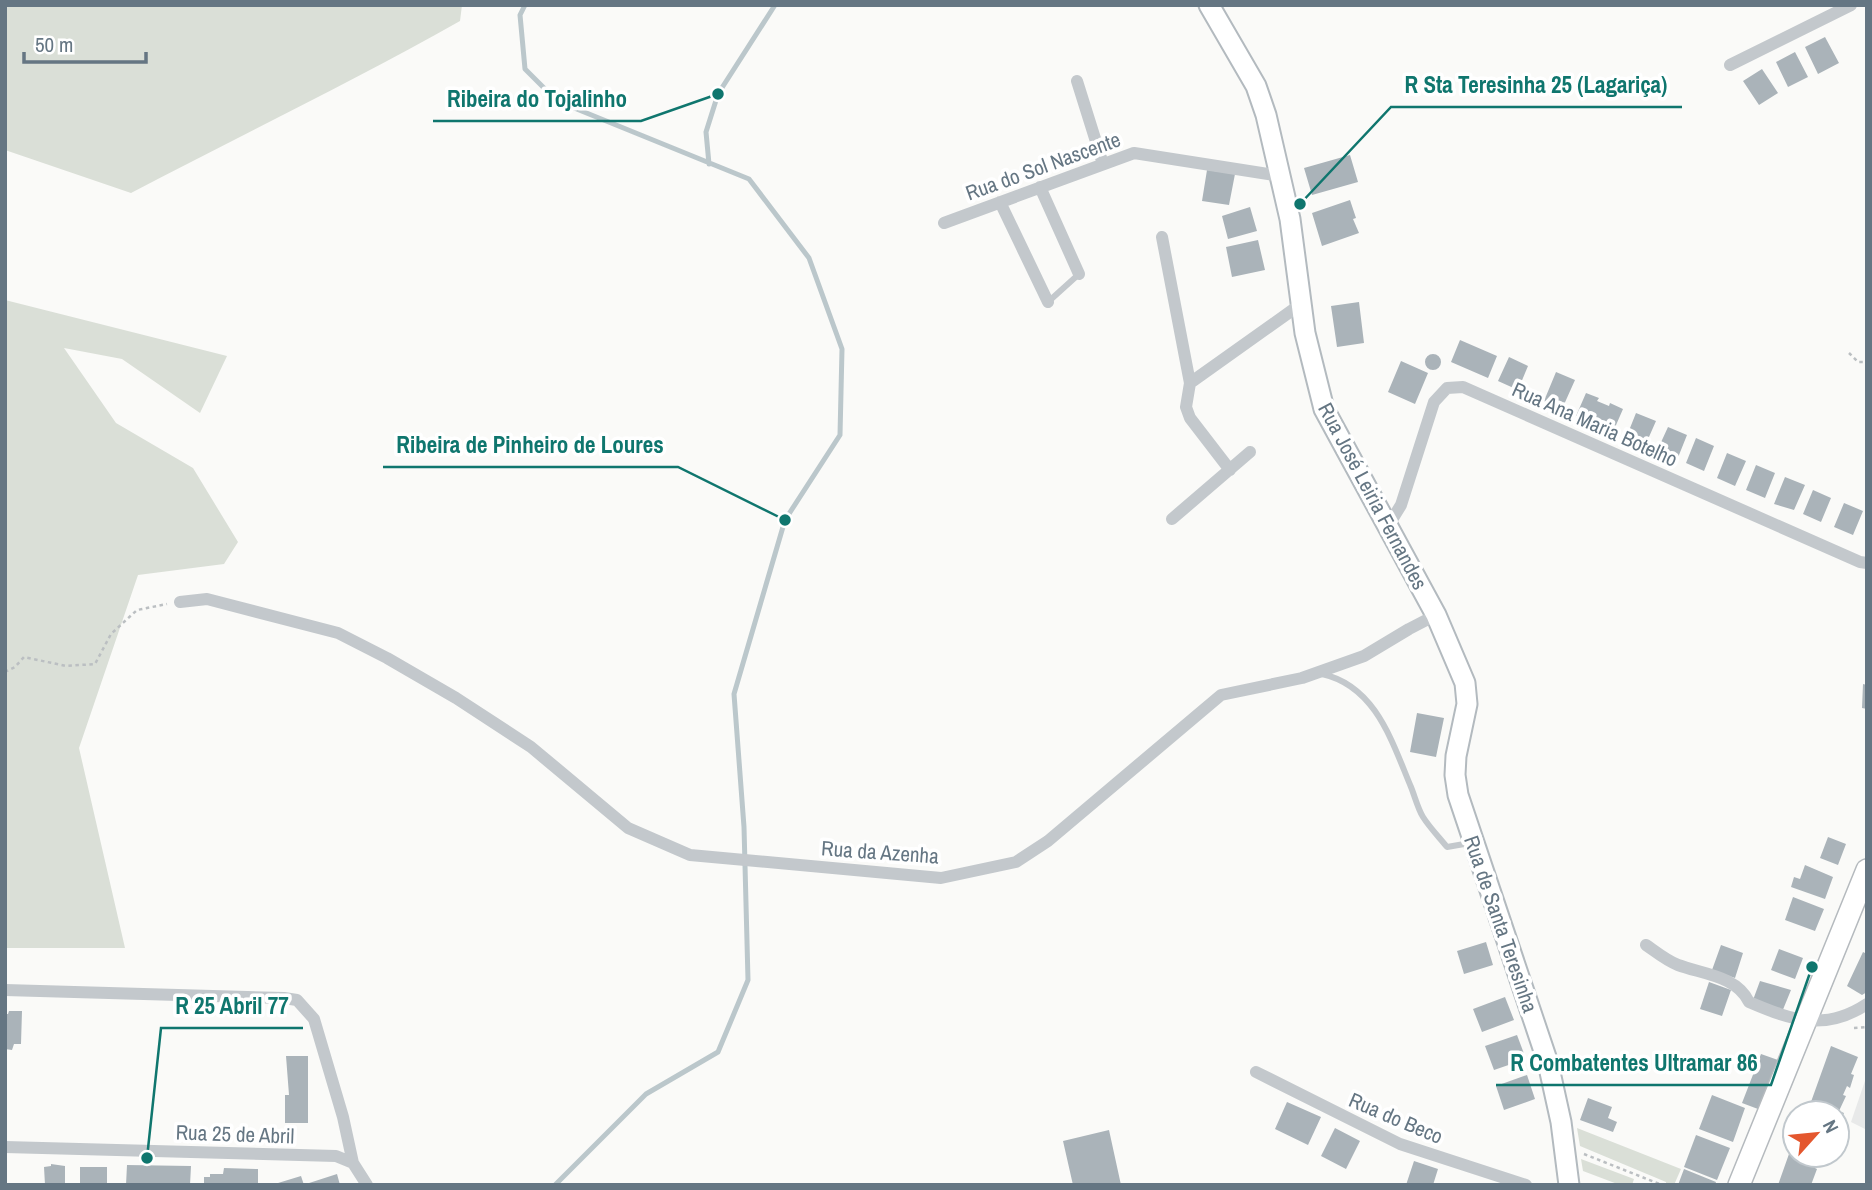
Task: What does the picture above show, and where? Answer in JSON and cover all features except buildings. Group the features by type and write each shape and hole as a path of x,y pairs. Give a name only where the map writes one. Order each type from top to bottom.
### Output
{"main road":[{"name":"Rua José Leiria Fernandes","path":"1209,5 1256,86 1266,115 1290,219 1305,333 1324,409 1436,615 1465,682 1467,704"},
{"name":"Rua de Santa Teresinha","path":"1467,704 1457,745 1455,775 1458,795 1548,1063 1569,1185"},
{"path":"1739,1185 1867,870"}],"street":[{"path":"1730,65 1850,5"},
{"path":"1077,81 1103,164"},
{"name":"Rua do Sol Nascente","path":"944,223 1134,153 1281,176"},
{"path":"1040,187 1079,274"},
{"path":"1000,202 1048,302"},
{"path":"1162,237 1190,383 1186,407 1190,418 1230,470"},
{"path":"1190,383 1301,304"},
{"name":"Rua Ana Maria Botelho","path":"1388,526 1401,505 1434,401 1447,388 1463,387 1867,563"},
{"path":"1172,519 1250,452"},
{"name":"Rua da Azenha","path":"180,602 207,599 338,633 456,698 531,747 628,828 690,855 941,878 1016,862 1048,841 1221,695 1317,673 1364,656 1436,615"},
{"path":"1646,945 1675,964 1732,982 1744,991 1749,1002 1787,1018 1805,1021 1829,1020 1852,1014 1867,1004"},
{"path":"5,990 297,1000 314,1019 343,1117 352,1163 367,1185"},
{"name":"Rua do Beco","path":"1256,1072 1400,1144 1526,1185"},
{"name":"Rua 25 de Abril","path":"5,1147 336,1156 352,1163"}],"lane":[{"path":"1048,302 1079,274"},
{"path":"1317,673 1335,677 1354,687 1368,701 1383,722 1422,816 1447,847 1473,843"}],"path":[{"path":"1849,353 1858,362 1867,362"},
{"path":"5,672 15,667 24,657 66,666 95,664 111,634 137,610 180,602"},
{"path":"1564,1147 1662,1185"}],"shaded area":[{"path":"5,5 462,5 460,21 131,193 5,150"},
{"path":"5,300 227,356 200,413 122,359 64,348 116,423 193,468 238,542 224,564 138,575 79,748 125,948 5,948"},
{"path":"1867,1075 1867,1130 1851,1122"},
{"path":"1577,1128 1681,1169 1674,1185 1666,1185 1666,1182 1580,1146"},
{"path":"1581,1159 1634,1179 1632,1185 1620,1185 1583,1171"}],"waterway":[{"path":"525,5 520,15 525,69 557,101 749,179 809,258 842,349 840,435 785,520 734,694 744,827 748,980 718,1052 646,1094 555,1185"},
{"path":"709,164 706,132 718,94 775,5"}],"place":[{"name":"Ribeira do Tojalinho","path":"718,94"},
{"name":"R Sta Teresinha 25 (Lagariça)","path":"1300,204"},
{"name":"Ribeira de Pinheiro de Loures","path":"785,520"},
{"name":"R Combatentes Ultramar 86","path":"1812,967"},
{"name":"R 25 Abril 77","path":"147,1158"}]}
